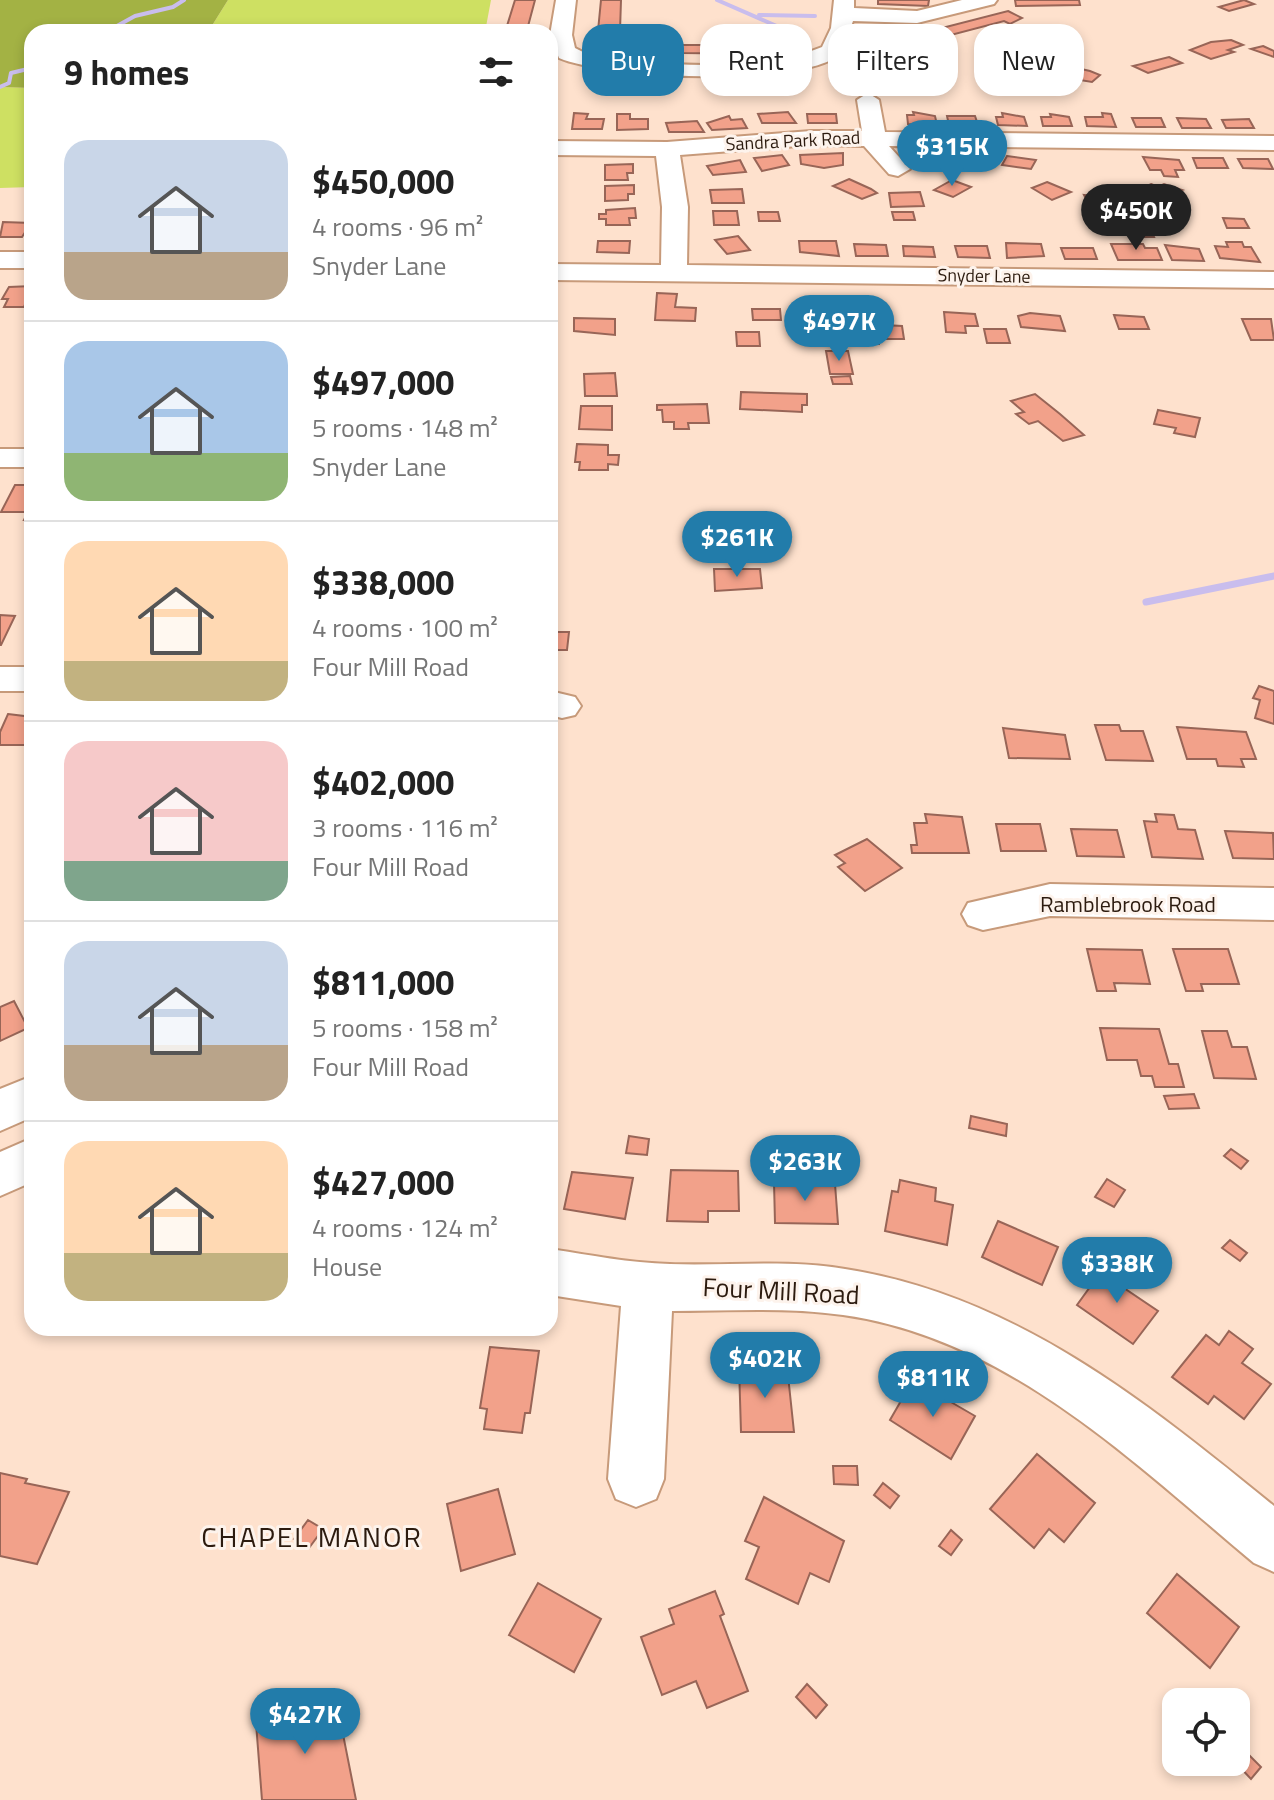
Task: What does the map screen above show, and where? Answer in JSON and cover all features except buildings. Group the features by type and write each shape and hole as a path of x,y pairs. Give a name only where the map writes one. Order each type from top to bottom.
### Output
{"street":[{"path":"566,0 561,36 563,49 576,60 601,66 755,68 805,64 833,49 843,7 917,17 987,0"},
{"path":"868,100 872,138 880,154 898,169"},
{"name":"Sandra Park Road","path":"558,148 667,149 801,138 872,138 1087,151 1274,143"},
{"path":"667,149 675,207 674,272"},
{"path":"0,260 24,260"},
{"name":"Snyder Lane","path":"558,272 1274,280"},
{"path":"0,458 24,458"},
{"path":"0,679 24,679"},
{"name":"Ramblebrook Road","path":"983,914 1050,900 1274,904"},
{"path":"0,1111 24,1099"},
{"path":"0,1175 24,1163"},
{"name":"Four Mill Road","path":"558,1273 648,1286 758,1286 844,1291 884,1298 967,1325 1058,1373 1115,1413 1272,1537"},
{"path":"636,1479 648,1286"}],"green space":[{"path":"0,0 228,0 213,24 24,24 24,88 0,87"},
{"path":"228,0 491,0 486,24 213,24"},
{"path":"0,87 24,88 24,187 0,188"}],"waterway":[{"path":"120,24 135,16 173,7 184,0"},
{"path":"717,0 772,24"},
{"path":"759,15 815,16"},
{"path":"0,87 9,83 11,73 24,70"},
{"path":"1146,602 1274,576"}],"district":[{"name":"CHAPEL MANOR","path":"312,1537"}]}
